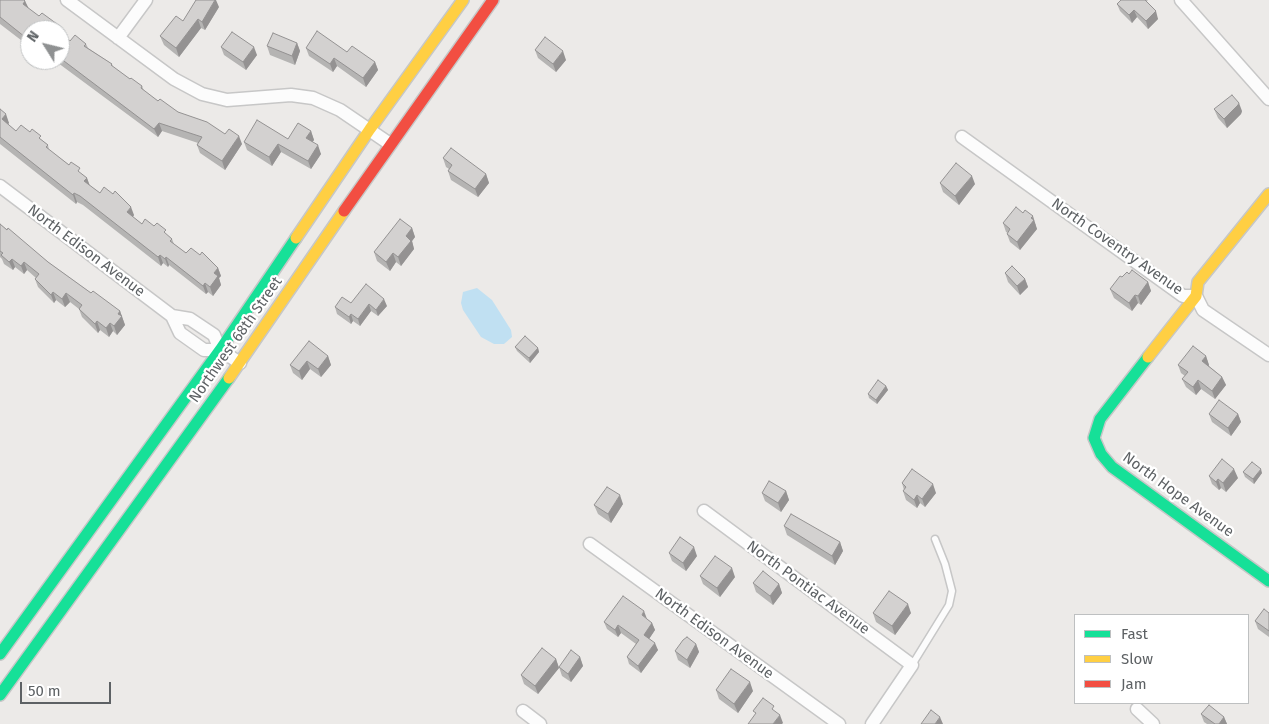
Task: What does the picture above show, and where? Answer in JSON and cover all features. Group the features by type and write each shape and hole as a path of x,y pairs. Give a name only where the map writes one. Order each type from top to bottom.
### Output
{"main road":[{"name":"Northwest 68th Street","path":"0,654 220,350 370,129 463,0"},
{"name":"Northwest 68th Street","path":"0,694 240,363 390,144 493,0"},
{"path":"1196,296 1198,282 1269,194"},
{"name":"North Hope Avenue","path":"1196,296 1100,419 1094,438 1101,454 1112,467 1269,581"},
{"path":"31,612 50,627"}],"street":[{"path":"67,0 174,79 202,94 227,100 291,95 313,98 340,110 390,144"},
{"path":"118,38 146,0"},
{"path":"1182,0 1269,99"},
{"name":"North Coventry Avenue","path":"962,137 1183,296 1196,296 1204,310 1269,356"},
{"name":"North Edison Avenue","path":"0,186 172,316 190,319 214,335 220,350"},
{"name":"North Edison Avenue","path":"172,316 180,333 204,350 220,350 240,363"},
{"name":"North Pontiac Avenue","path":"704,511 912,665"},
{"name":"North Edison Avenue","path":"590,544 839,724"},
{"path":"872,724 912,665"},
{"path":"1136,709 1154,724"},
{"path":"523,711 540,724"}],"lane":[{"path":"912,665 949,605 952,591 936,539"}],"water":[{"path":"477,288 492,300 511,330 512,337 504,344 494,344 481,337 463,310 461,303 463,292"}],"building":[{"path":"0,0 24,0 23,4 39,16 42,13 52,20 20,20 20,33 0,17"},
{"path":"196,0 215,0 202,22 198,19 176,48 160,36 176,16 183,21"},
{"path":"1121,0 1145,0 1156,11 1146,21 1134,10 1129,15 1117,4"},
{"path":"317,31 347,52 352,46 375,62 363,78 334,58 330,64 306,48"},
{"path":"232,32 254,47 243,62 221,47"},
{"path":"273,33 297,43 292,56 267,46"},
{"path":"75,35 86,44 84,46 142,86 141,88 158,101 160,99 178,112 207,122 225,134 229,129 239,136 222,161 197,145 202,137 159,123 154,129 70,66 70,41"},
{"path":"545,37 563,51 553,64 535,50"},
{"path":"1232,95 1239,103 1224,119 1214,109"},
{"path":"0,109 6,114 2,119 16,131 21,125 30,132 32,129 48,145 46,147 69,165 71,162 80,168 78,171 87,178 84,181 100,193 104,187 113,194 115,191 131,207 127,212 142,224 145,219 154,226 157,223 166,230 164,232 172,239 170,241 186,253 191,248 200,255 202,252 218,268 214,273 218,276 210,287 205,283 203,286 166,257 165,259 160,255 158,257 80,196 74,193 73,195 0,137"},
{"path":"257,120 288,139 298,123 311,131 306,138 318,145 308,161 278,144 269,157 244,142"},
{"path":"451,148 486,174 475,189 448,171 452,165 443,158"},
{"path":"956,163 972,176 955,196 940,183"},
{"path":"1016,207 1023,213 1025,210 1033,216 1031,218 1034,220 1017,242 1007,234 1010,229 1003,223"},
{"path":"400,219 412,228 406,236 411,241 398,257 393,253 386,262 374,252"},
{"path":"0,224 7,230 8,228 48,262 120,311 118,314 122,316 114,326 110,323 106,328 97,321 95,324 79,309 82,305 66,293 62,299 53,292 51,295 35,279 39,274 24,262 21,266 12,259 9,262 1,255 3,253 0,251"},
{"path":"1012,266 1025,279 1017,286 1005,273"},
{"path":"1132,270 1148,282 1138,296 1135,295 1129,303 1110,289 1120,276 1122,277 1127,272 1129,274"},
{"path":"366,284 384,299 376,310 369,304 358,319 351,314 349,317 335,307 342,297 351,303"},
{"path":"525,336 538,348 529,358 515,347"},
{"path":"309,341 328,356 318,369 307,361 299,371 290,365"},
{"path":"1193,346 1206,356 1202,361 1222,377 1212,391 1198,380 1193,387 1182,379 1188,372 1178,365"},
{"path":"878,380 886,386 876,400 868,394"},
{"path":"1219,400 1238,414 1228,428 1209,414"},
{"path":"1222,459 1234,469 1223,483 1218,479 1216,482 1209,476"},
{"path":"1252,462 1261,469 1253,479 1243,472"},
{"path":"912,469 933,484 922,499 917,495 914,500 903,491 906,487 902,483"},
{"path":"769,481 786,491 778,503 762,493"},
{"path":"607,487 620,495 608,514 594,505"},
{"path":"791,514 840,542 832,556 784,526"},
{"path":"680,537 694,547 683,563 669,553"},
{"path":"715,556 732,568 717,588 700,576"},
{"path":"763,571 779,584 770,596 753,583"},
{"path":"889,591 908,604 892,626 873,613"},
{"path":"623,596 644,611 642,615 652,623 644,635 655,643 638,666 627,657 639,640 618,625 615,630 604,622"},
{"path":"1264,609 1269,613 1269,631 1255,621"},
{"path":"687,637 696,644 687,660 675,651"},
{"path":"542,648 556,659 535,686 521,675"},
{"path":"571,650 580,657 568,674 559,667"},
{"path":"731,669 750,682 734,704 716,690"},
{"path":"763,698 774,706 772,709 780,715 773,724 748,724 756,713 753,711"},
{"path":"1209,705 1224,717 1219,724 1215,724 1201,714"},
{"path":"931,710 940,717 935,724 921,724"}],"traffic: fast":[{"path":"0,654 220,350 296,238"},
{"path":"1148,357 1100,419 1094,438 1101,454 1112,467 1269,581"},
{"path":"0,695 229,378"}],"traffic: slow":[{"path":"296,238 370,129 463,0"},
{"path":"1148,357 1196,296 1198,282 1269,194"},
{"path":"229,378 344,211"}],"traffic: jam":[{"path":"344,211 493,0"}]}
